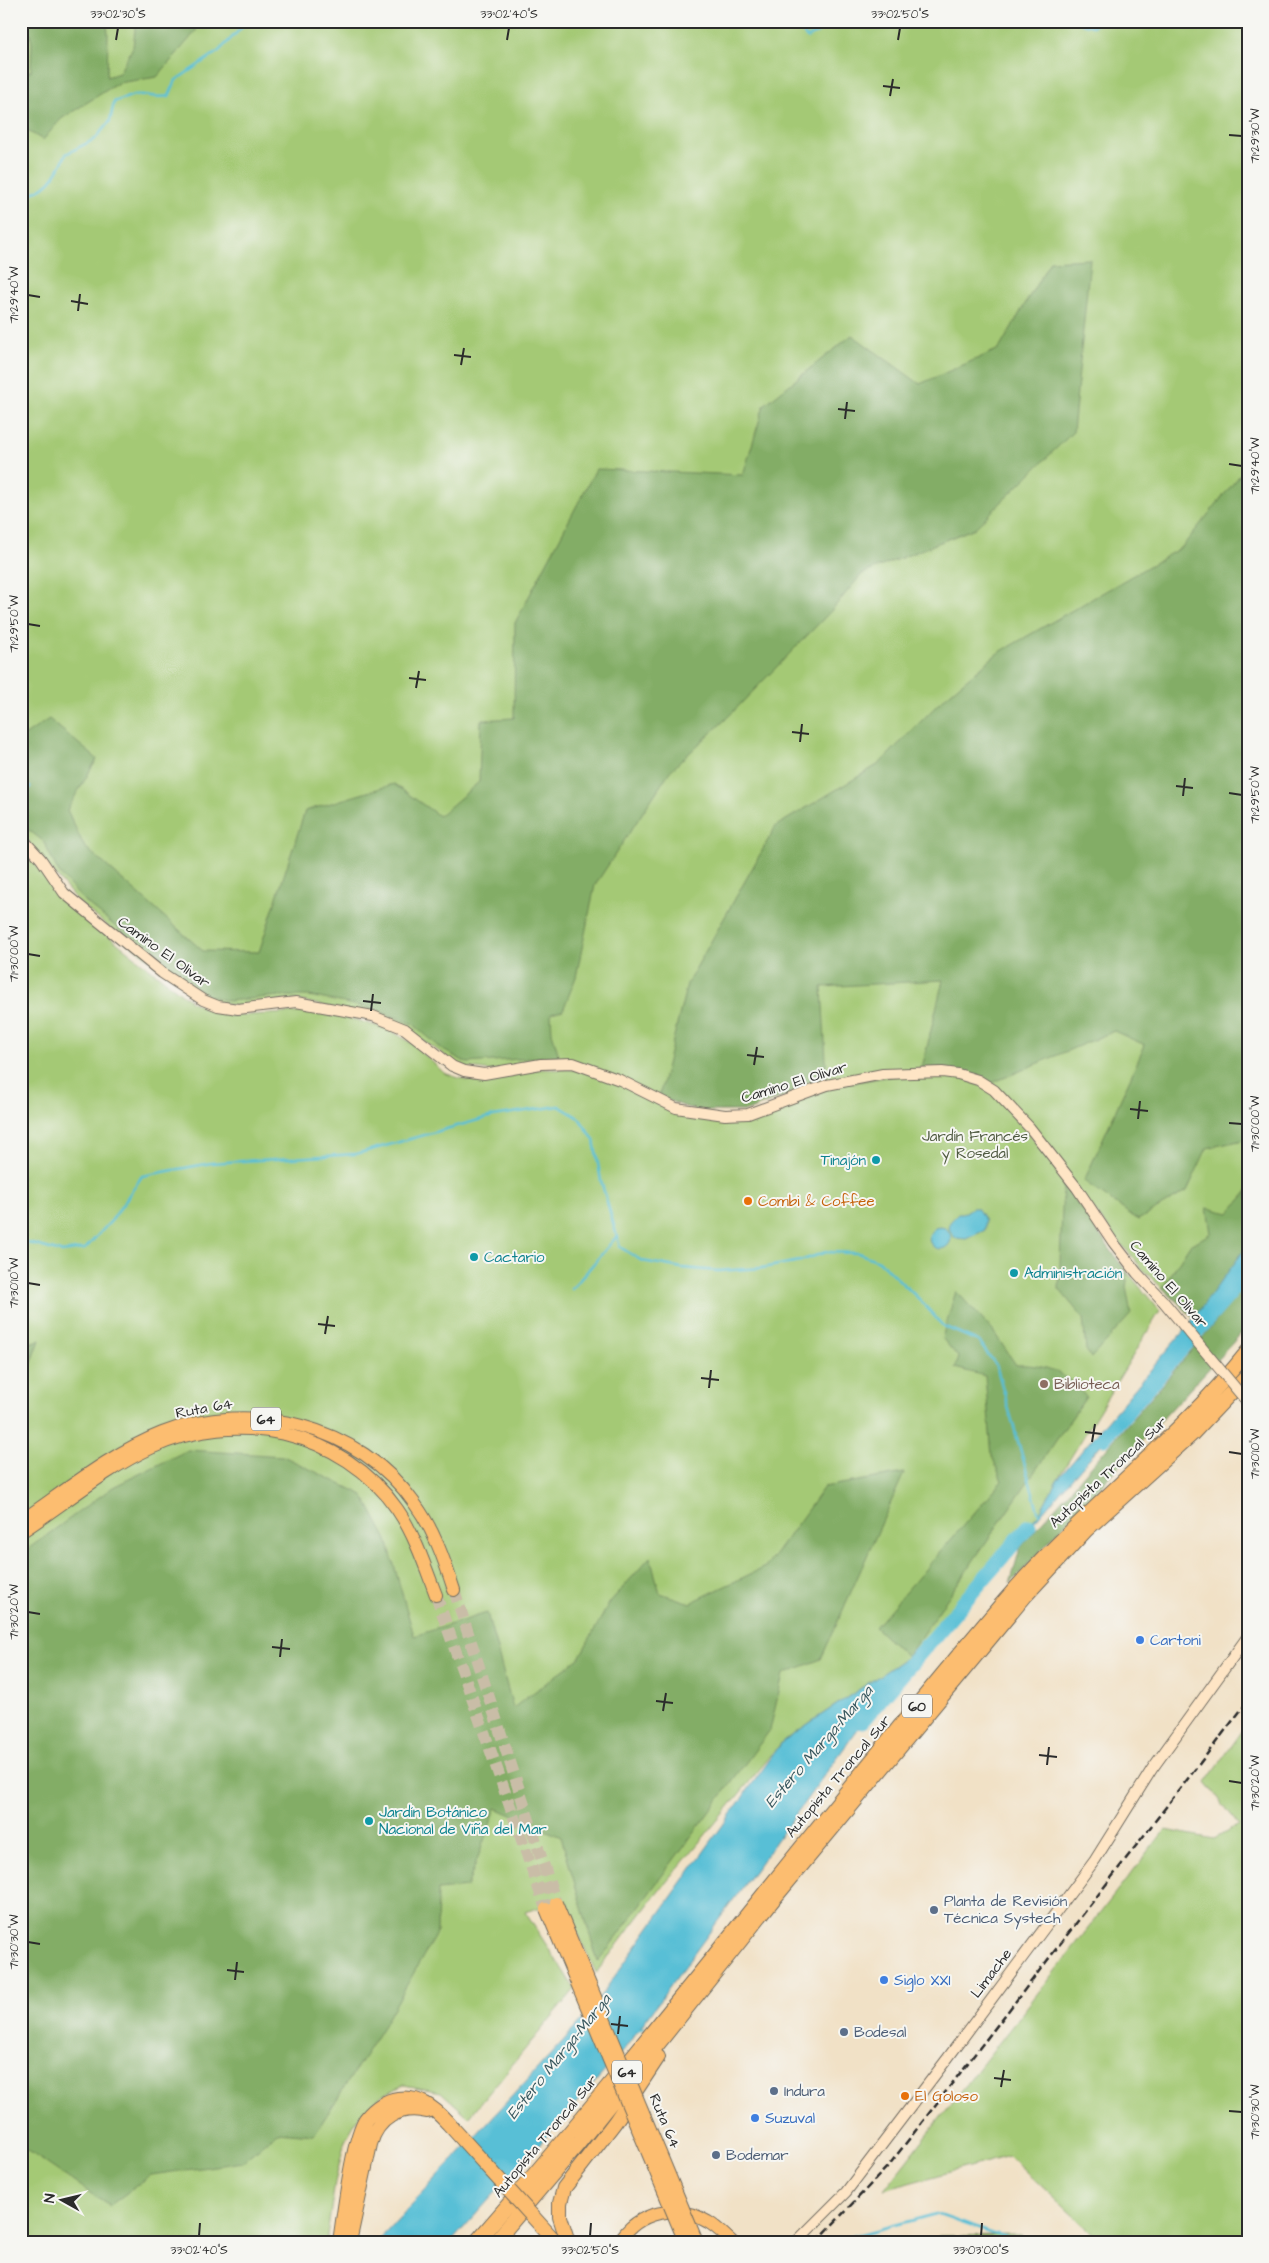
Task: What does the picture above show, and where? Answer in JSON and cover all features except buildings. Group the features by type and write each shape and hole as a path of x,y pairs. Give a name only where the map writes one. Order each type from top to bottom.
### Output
{"highway":[{"name":"Autopista Troncal Sur","path":"476,2242 583,2116 1000,1605 1078,1522 1197,1410 1248,1351"},
{"name":"Autopista Troncal Sur","path":"496,2242 579,2143 778,1894 1045,1573 1106,1511 1192,1434 1248,1375"},
{"name":"Ruta 64","path":"21,1521 131,1448 160,1434 192,1424 220,1419 279,1420 314,1429 348,1444 373,1460 395,1480 415,1503 430,1528 454,1590"},
{"name":"Ruta 64","path":"21,1532 139,1454 164,1442 191,1434 221,1429 270,1430 301,1438 330,1450 356,1466 378,1486 397,1509 412,1534 436,1595"},
{"name":"Ruta 64","path":"685,2242 551,1906 697,2242"},
{"path":"560,2241 560,2203 564,2188 615,2122 690,2005"},
{"path":"347,2240 358,2140 367,2118 378,2108 399,2099 421,2102 444,2118 560,2241"},
{"path":"465,2242 583,2116"},
{"path":"619,2242 628,2229 639,2220 663,2212 682,2213 700,2218 729,2240"}],"main road":[{"name":"Camino El Olivar","path":"21,837 41,859 64,893 162,973 202,1000 218,1006 238,1009 296,1002 373,1016 405,1029 452,1066 470,1073 490,1073 541,1064 573,1063 620,1080 676,1108 725,1115 748,1114 833,1084 883,1074 942,1072 958,1074 978,1080 1003,1098 1030,1128 1078,1188 1113,1242 1136,1273 1163,1301 1248,1403"},
{"name":"Limache","path":"796,2242 846,2192 946,2059 1094,1860 1152,1769 1248,1636"}],"green space":[{"path":"21,21 1248,21 1248,1245 1194,1318 1144,1271 995,1085 937,1067 694,1110 580,1063 491,1071 462,1067 393,1020 296,1000 235,1006 212,1001 163,971 78,902 21,833"},
{"path":"27,21 106,21 108,32 107,77 119,73 133,47 136,21 195,21 196,31 157,77 118,83 61,119 43,140 21,127 21,42 26,70 31,72 32,43"},
{"path":"1090,259 1073,432 975,528 862,574 830,612 726,719 670,771 595,885 576,977 563,1010 551,1013 552,1033 559,1056 467,1063 443,1050 413,1024 374,1009 309,996 279,996 228,1001 195,992 82,899 59,873 43,841 21,824 21,738 49,719 97,759 67,810 84,846 203,951 259,952 305,811 394,784 439,816 479,782 481,720 514,718 515,623 596,469 743,475 764,405 852,335 920,384 999,349 1050,261"},
{"path":"1248,465 1248,1139 1207,1148 1187,1191 1138,1220 1084,1181 1145,1045 1114,1031 992,1083 922,1068 943,980 822,987 827,1079 747,1111 697,1111 659,1097 687,984 776,826 879,764 944,698 998,653 1182,547"},
{"name":"Jardín Botánico Nacional de Viña del Mar","path":"21,846 63,900 192,1002 209,1010 230,1016 309,1012 348,1018 388,1029 413,1044 444,1073 465,1080 487,1082 538,1069 586,1070 621,1084 672,1111 716,1119 750,1116 827,1087 899,1075 958,1076 989,1089 999,1098 1068,1181 1107,1248 1160,1311 1057,1480 1039,1514 907,1657 783,1741 650,1902 596,1973 563,1900 525,1912 575,1989 469,2117 441,2092 404,2085 382,2095 360,2114 345,2141 335,2182 326,2242 21,2242"},
{"path":"1063,1184 1128,1274 1126,1287 1131,1314 1091,1358 1086,1350 1083,1318 1059,1289"},
{"path":"1248,1191 1248,1249 1194,1318 1163,1287 1189,1246 1211,1233 1207,1208 1229,1213"},
{"path":"1248,1282 1248,1324 1238,1337 1010,1584 1020,1548 1203,1337"},
{"path":"956,1291 993,1331 1016,1365 1038,1366 1056,1372 1072,1382 1086,1397 907,1657 875,1627 1002,1481 992,1456 985,1376 955,1368 959,1358 942,1338"},
{"path":"40,1340 21,1392 21,1345"},
{"path":"188,1450 283,1456 363,1495 387,1540 414,1636 487,1613 513,1708 579,1658 610,1602 650,1557 660,1593 690,1603 767,1566 824,1487 904,1473 821,1659 783,1674 770,1730 598,1962 561,1837 496,1808 467,1887 438,1890 437,1932 384,2025 314,2135 277,2132 242,2162 151,2175 109,2206 21,2146 21,1554 113,1487"},
{"path":"1248,1723 1248,2242 1102,2242 1009,2156 884,2190 1165,1830 1214,1839 1239,1825 1206,1782"},
{"path":"1022,2235 1030,2242 930,2242 939,2236"}],"water":[{"path":"972,1208 977,1208 985,1220 985,1230 966,1239 955,1238 949,1229 950,1222 958,1214 963,1214"},
{"path":"940,1227 948,1230 951,1238 948,1246 940,1249 932,1246 929,1238 932,1230"},
{"path":"1248,1245 1248,1275 874,1707 623,2051 451,2242 377,2242 587,2015 783,1741 907,1657 1039,1514 1057,1480 1187,1327"}],"waterway":[{"path":"21,197 44,187 50,182 66,154 95,139 110,121 114,102 134,95 169,96 176,80 219,51 248,21"},
{"path":"792,21 807,38 824,29 827,21"},
{"path":"1074,21 1093,26 1101,21"},
{"path":"21,800 30,787"},
{"path":"21,1241 61,1252 85,1249 112,1220 142,1176 211,1163 356,1154 493,1116 559,1106 579,1118 594,1140 601,1181 620,1247 642,1261 682,1268 718,1271 762,1268 800,1261 826,1252 858,1253 879,1261 919,1299 943,1326 978,1341 996,1365 1039,1514"},
{"path":"572,1289 617,1236"},
{"name":"Estero Marga-Marga","path":"1104,1438 1248,1273"},
{"name":"Estero Marga-Marga","path":"862,1721 1029,1526"},
{"path":"637,2030 645,2027"},
{"path":"838,2240 936,2214 1017,2242"}],"tunnel":[{"path":"454,1590 556,1903"},
{"path":"436,1595 546,1909"}],"railway":[{"path":"816,2242 889,2165 1248,1701"}],"place":[{"name":"Tinajón","path":"876,1160"},
{"name":"Combi & Coffee","path":"748,1201"},
{"name":"Cactario","path":"474,1257"},
{"name":"Administración","path":"1014,1273"},
{"name":"Biblioteca","path":"1044,1384"},
{"name":"Cartoni","path":"1140,1640"},
{"name":"Jardín Botánico Nacional de Viña del Mar","path":"369,1821"},
{"name":"Planta de Revisión Técnica Systech","path":"934,1910"},
{"name":"Siglo XXI","path":"884,1980"},
{"name":"Bodesal","path":"844,2032"},
{"name":"Indura","path":"774,2091"},
{"name":"El Goloso","path":"905,2096"},
{"name":"Suzuval","path":"755,2118"},
{"name":"Bodemar","path":"716,2155"}],"park label":[{"name":"Jardín Francés y Rosedal","path":"975,1144"}]}
